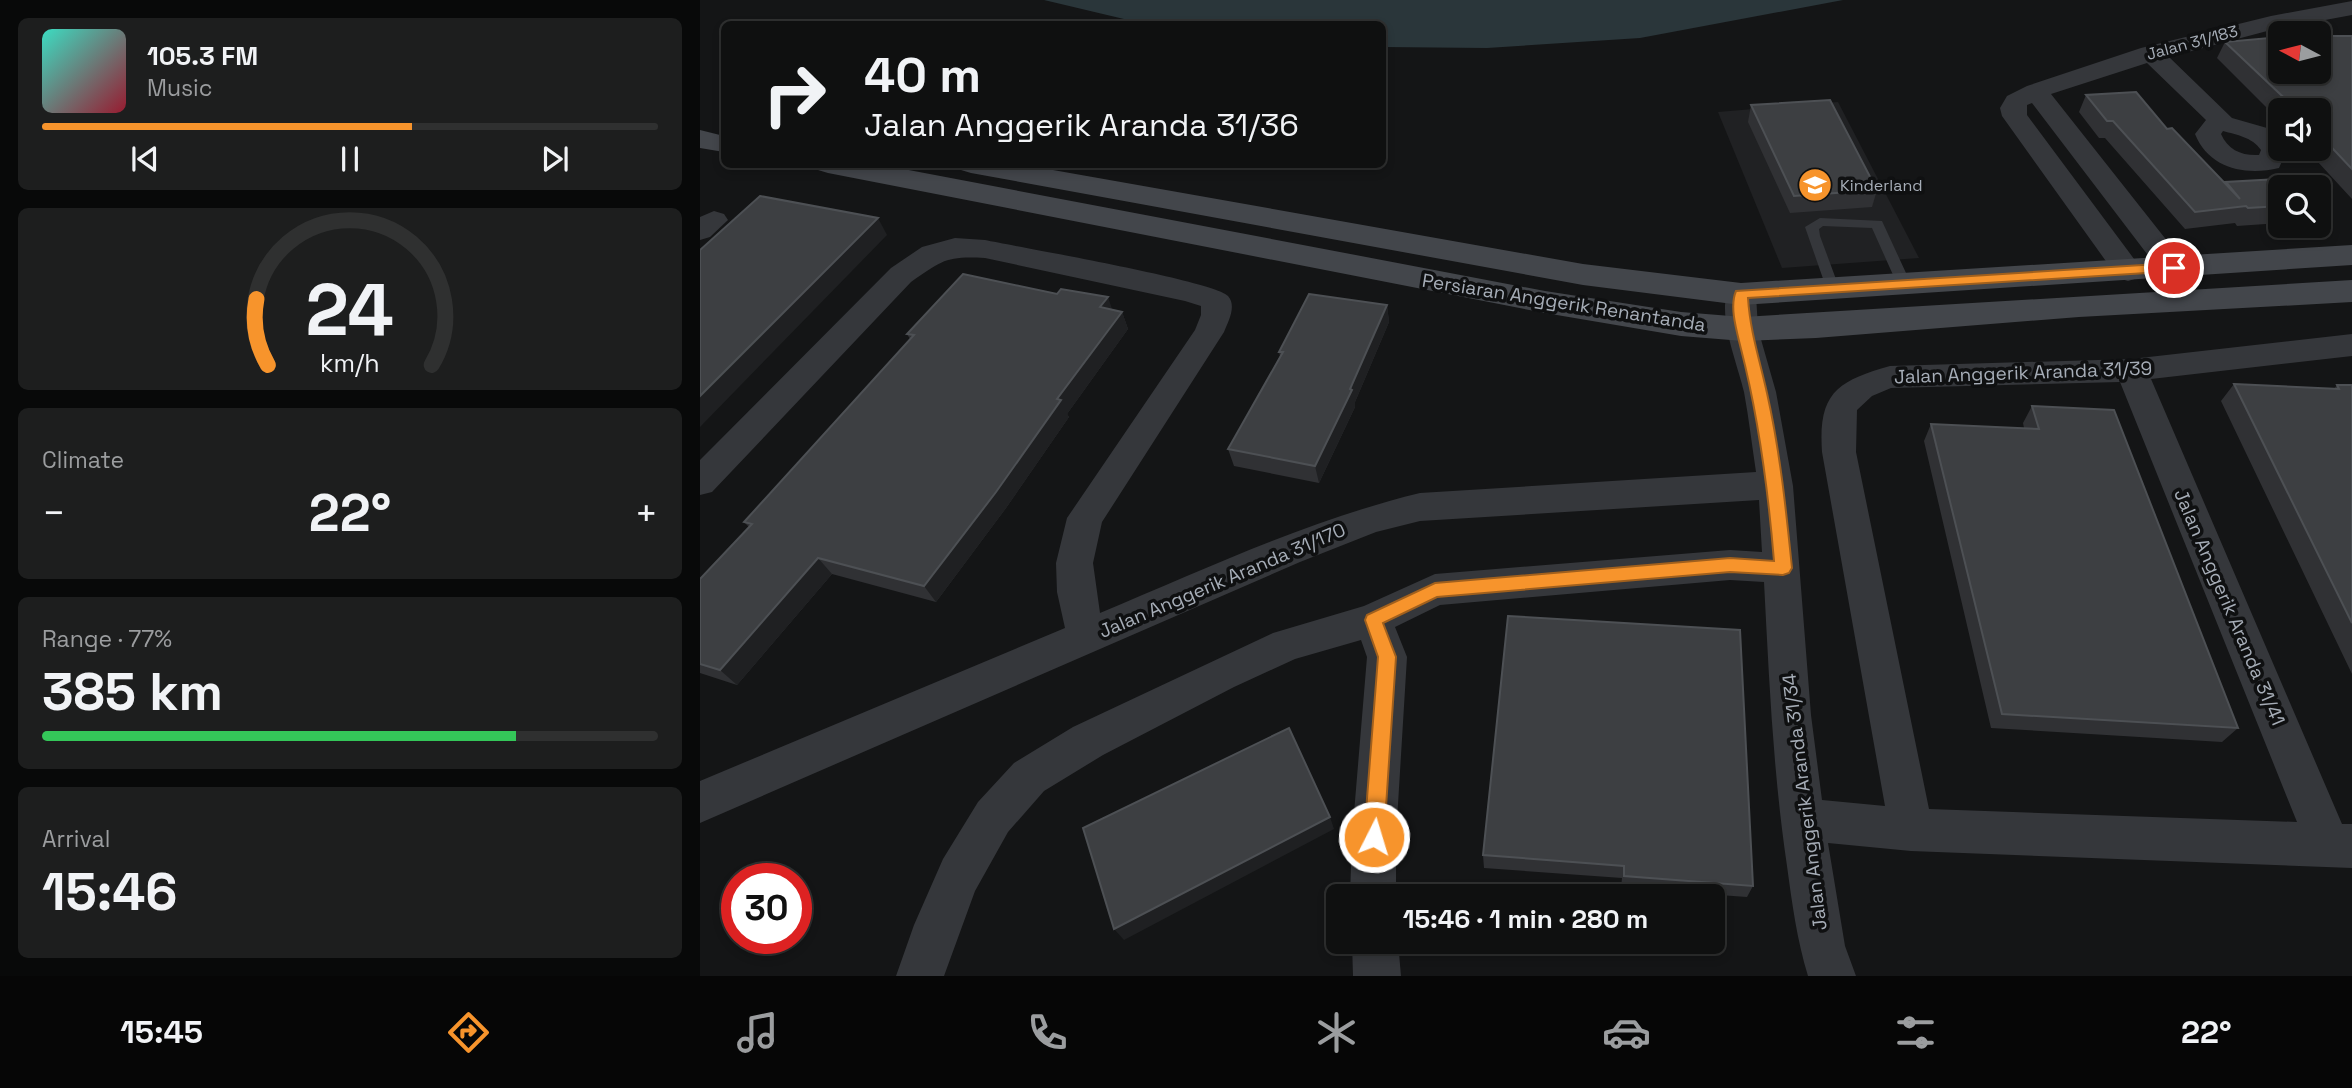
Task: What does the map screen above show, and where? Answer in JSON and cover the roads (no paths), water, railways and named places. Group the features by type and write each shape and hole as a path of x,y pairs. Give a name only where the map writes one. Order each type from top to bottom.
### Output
{"main road":[{"path":"700,114 721,118"},
{"path":"700,139 721,143"},
{"name":"Persiaran Anggerik Renantanda","path":"849,168 1545,302 1681,324 1833,290 2352,255"},
{"name":"Persiaran Anggerik Renantanda","path":"992,168 1167,202 1690,291 1742,312 1816,326 2079,306 2352,291"}],"street":[{"name":"Jalan 31/183","path":"2036,91 2148,53 2260,24 2352,8"},
{"path":"2148,53 2163,64 2223,123"},
{"path":"2128,271 2015,116 2013,108 2016,101 2036,91 2174,268"},
{"path":"2077,201 2119,197"},
{"path":"700,482 901,275 932,254 955,247 985,249 1191,292 1216,301 1216,315 1209,332 1085,518 1075,543 1076,601 1087,637"},
{"name":"Jalan Anggerik Aranda 31/34","path":"1742,312 1760,392 1776,486 1791,715 1802,819 1822,946 1832,976"},
{"name":"Jalan Anggerik Aranda 31/39","path":"1911,830 1839,452 1836,422 1841,404 1851,394 1890,377 2131,370 2352,345"},
{"name":"Jalan Anggerik Aranda 31/41","path":"2131,370 2340,845"},
{"name":"Jalan Anggerik Aranda 31/170","path":"700,802 1287,551 1371,519 1420,507 1730,486 1776,486"},
{"path":"920,976 937,925 959,875 993,817 1029,777 1088,741 1220,675 1287,645 1373,620 1435,590 1730,565 1783,568"},
{"path":"1373,620 1387,657 1373,884"},
{"path":"1802,819 1911,830 2340,845"},
{"path":"1376,954 1377,976"}],"lane":[{"path":"1833,290 1813,236 1812,227 1820,222 1877,224 1905,286"}],"place":[{"name":"Kinderland","path":"1815,185"}]}
